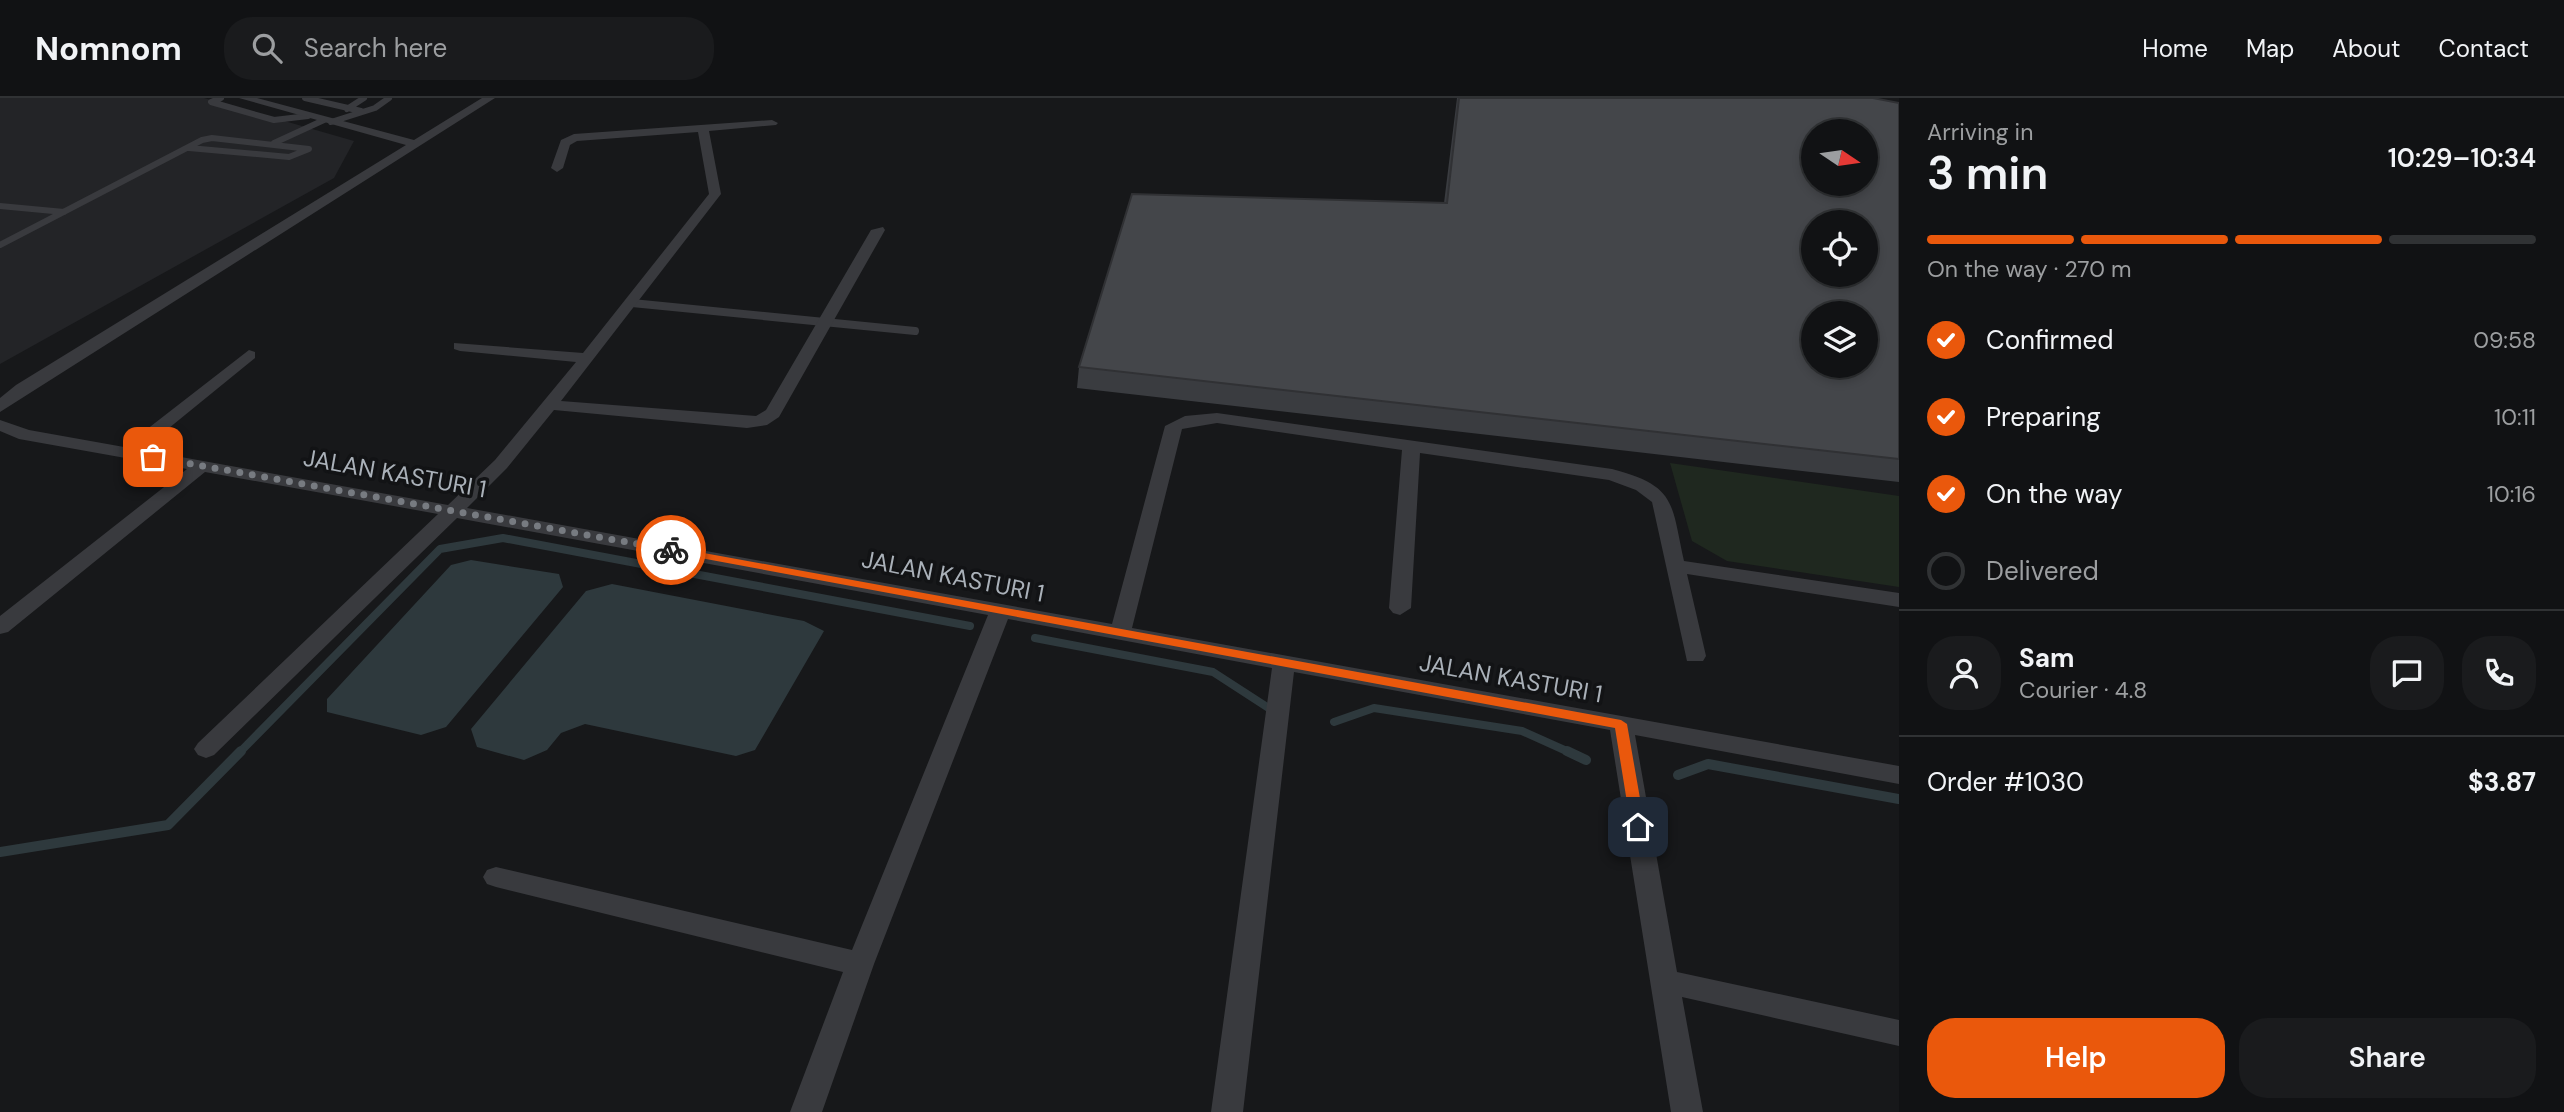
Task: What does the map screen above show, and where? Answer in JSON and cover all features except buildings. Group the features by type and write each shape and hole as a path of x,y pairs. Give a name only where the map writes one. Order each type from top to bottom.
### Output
{"street":[{"path":"244,98 415,144"},
{"path":"0,407 22,389 490,98"},
{"path":"557,168 565,143 574,138 772,123"},
{"path":"206,749 501,464 551,405 715,194 703,128"},
{"path":"551,405 747,423 761,421 773,414 878,230"},
{"path":"460,346 588,358"},
{"path":"128,453 250,355"},
{"path":"1120,633 1174,426 1191,420 1217,418 1612,475 1643,486 1661,500 1695,656"},
{"name":"JALAN KASTURI 1","path":"0,425 2,429 25,435 453,510 1899,775"},
{"path":"1400,608 1411,447"},
{"path":"0,627 202,466"},
{"path":"1675,566 1899,600"},
{"path":"806,1112 860,964 1000,612"},
{"path":"1227,1112 1284,663"},
{"path":"1621,724 1687,1112"},
{"path":"496,877 860,964"},
{"path":"1665,981 1899,1033"}],"lane":[{"path":"221,98 211,102 274,120 308,116"},
{"path":"305,98 364,112"},
{"path":"348,108 364,98"},
{"path":"271,144 327,121 364,112 389,98"},
{"path":"0,245 189,148 212,138 309,149 289,157 189,148"},
{"path":"0,206 64,212"},
{"path":"632,303 915,331"}],"shaded area":[{"path":"0,98 204,98 354,141 334,178 0,364"},
{"path":"1670,463 1899,496 1899,587 1727,561 1692,541"},
{"path":"471,560 559,574 563,587 446,727 421,735 327,712 327,699 451,565"},
{"path":"612,584 804,621 824,631 755,750 736,756 585,724 561,733 547,750 524,760 477,747 471,729 586,591"}],"waterway":[{"path":"239,753 440,549 503,538 970,626"},
{"path":"1035,638 1213,672 1270,709"},
{"path":"1334,722 1374,708 1522,731 1571,753"},
{"path":"0,852 168,825 241,751"},
{"path":"1567,751 1586,760"},
{"path":"1678,775 1708,764 1899,799"}],"way so far":[{"path":"153,457 477,513 671,550"}],"route":[{"path":"671,550 1621,724 1638,827"}]}
